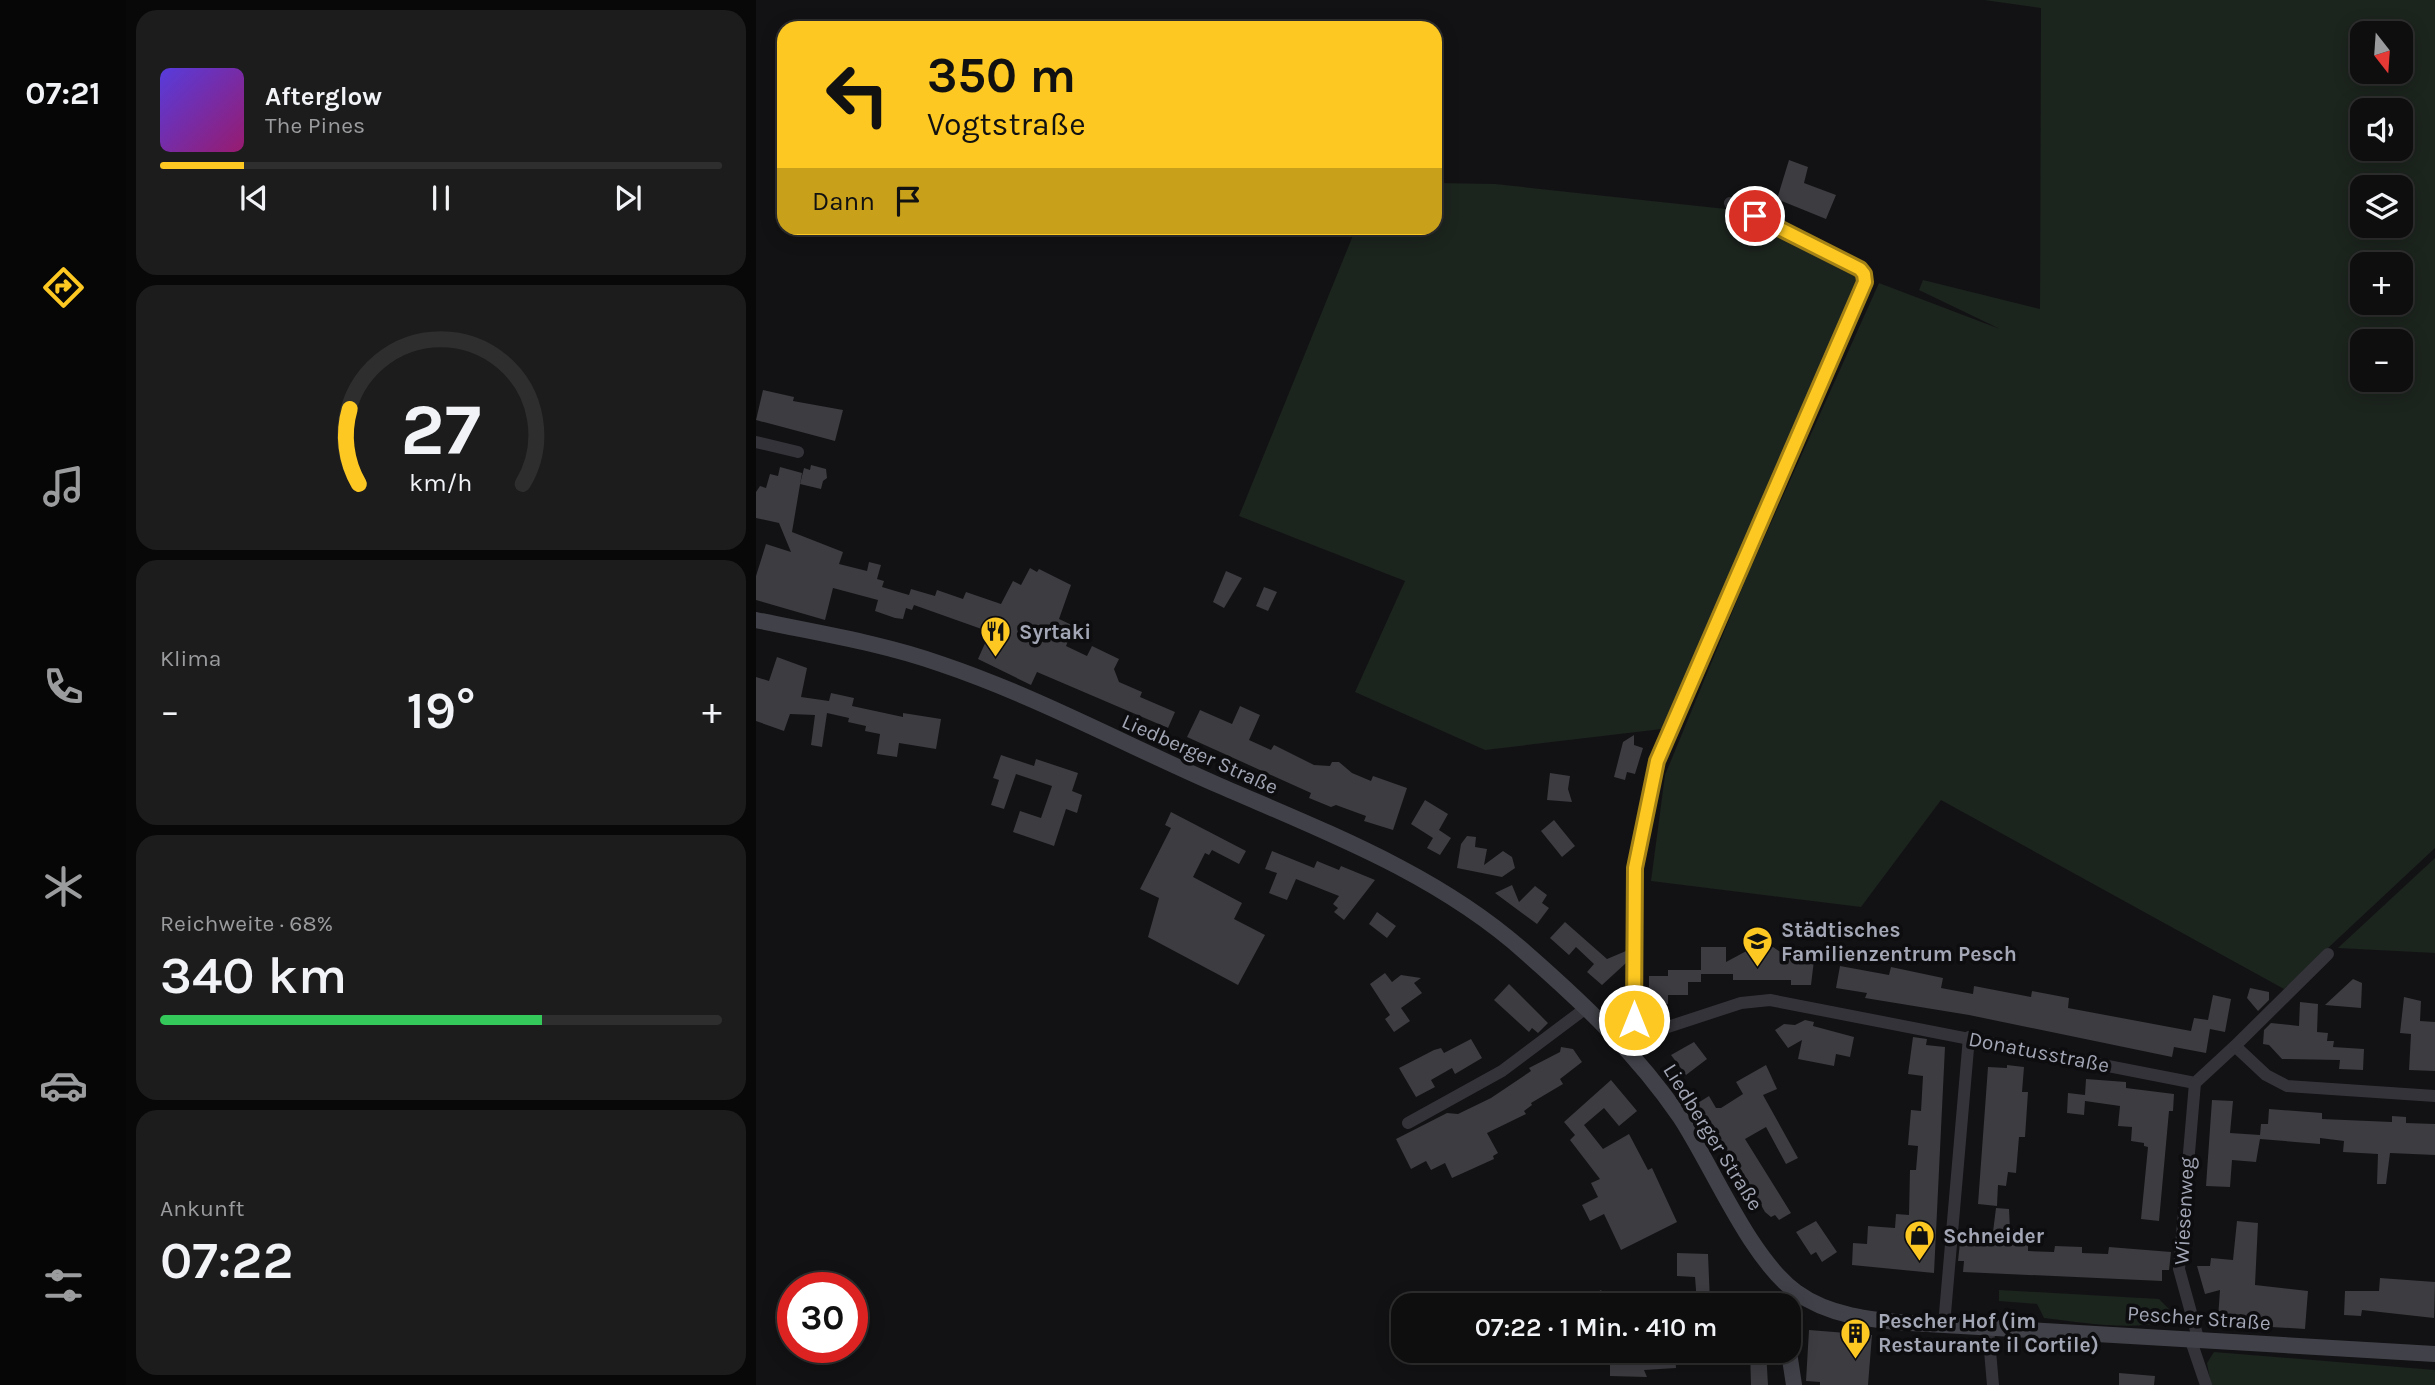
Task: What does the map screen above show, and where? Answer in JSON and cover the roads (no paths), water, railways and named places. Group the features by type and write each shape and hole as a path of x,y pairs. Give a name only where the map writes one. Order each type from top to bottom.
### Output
{"main road":[{"name":"Liedberger Straße","path":"756,620 905,653 967,673 1334,836 1403,869 1471,909 1523,950 1622,1042 1691,1133 1759,1250 1797,1293"},
{"name":"Pescher Straße","path":"1801,1295 1826,1308 1860,1318 2435,1354"},
{"path":"1791,1363 1794,1385"}],"street":[{"path":"1622,1042 1634,1020 1635,868 1657,761 1865,282 1864,274 1855,267 1730,203"},
{"path":"756,442 798,452"},
{"path":"2195,1083 2328,954"},
{"name":"Donatusstraße","path":"1622,1042 1760,999 1969,1037 2195,1083"},
{"path":"1408,1123 1502,1071 1586,1008"},
{"path":"1944,1325 1969,1037"},
{"path":"2235,1046 2262,1072 2287,1086 2435,1096"},
{"name":"Wiesenweg","path":"2195,1083 2179,1269 2206,1385"},
{"path":"1988,1328 1993,1385"}],"place":[{"name":"Syrtaki","path":"996,659"},
{"name":"Städtisches Familienzentrum Pesch","path":"1758,969"},
{"name":"Schneider","path":"1920,1263"},
{"name":"Pescher Hof (im Restaurante il Cortile)","path":"1855,1360"}]}
